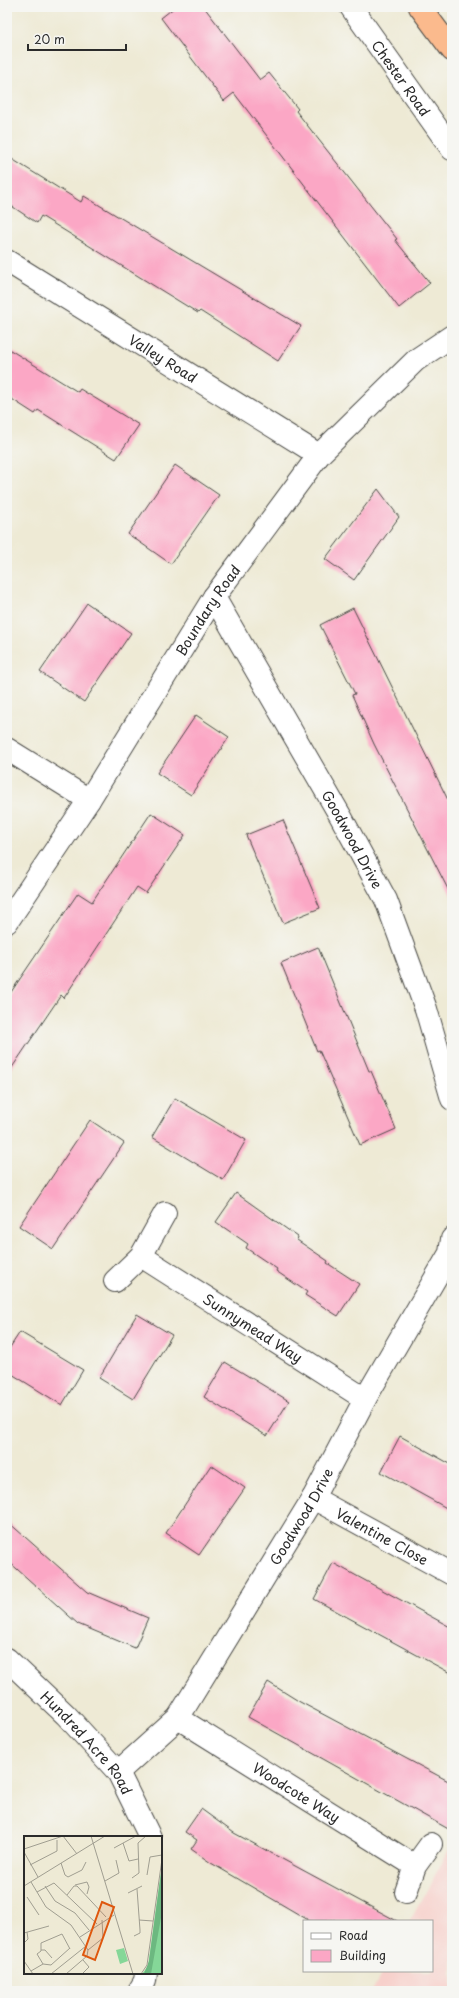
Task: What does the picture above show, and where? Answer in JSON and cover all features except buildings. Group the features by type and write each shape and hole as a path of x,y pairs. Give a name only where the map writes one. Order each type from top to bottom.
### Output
{"highway":[{"path":"420,7 452,50"}],"street":[{"name":"Chester Road","path":"352,7 452,149"},
{"name":"Valley Road","path":"7,261 319,455"},
{"name":"Boundary Road","path":"7,922 89,800 214,597 319,455 416,360 452,336"},
{"name":"Goodwood Drive","path":"214,597 337,810 386,900 426,1009 452,1099"},
{"path":"7,749 89,800"},
{"path":"115,1281 141,1256 165,1213"},
{"name":"Goodwood Drive","path":"118,1772 178,1718 312,1498 365,1399 451,1249"},
{"name":"Sunnymead Way","path":"141,1256 365,1399"},
{"name":"Valentine Close","path":"312,1498 452,1574"},
{"name":"Hundred Acre Road","path":"7,1659 66,1715 118,1772 150,1836"},
{"name":"Woodcote Way","path":"178,1718 415,1866"},
{"path":"406,1892 415,1866 431,1844"},
{"path":"139,1991 145,1981 146,1974"}],"shaded area":[{"path":"452,1844 452,1991 372,1991 382,1972 433,1972 433,1920 411,1920"}]}
